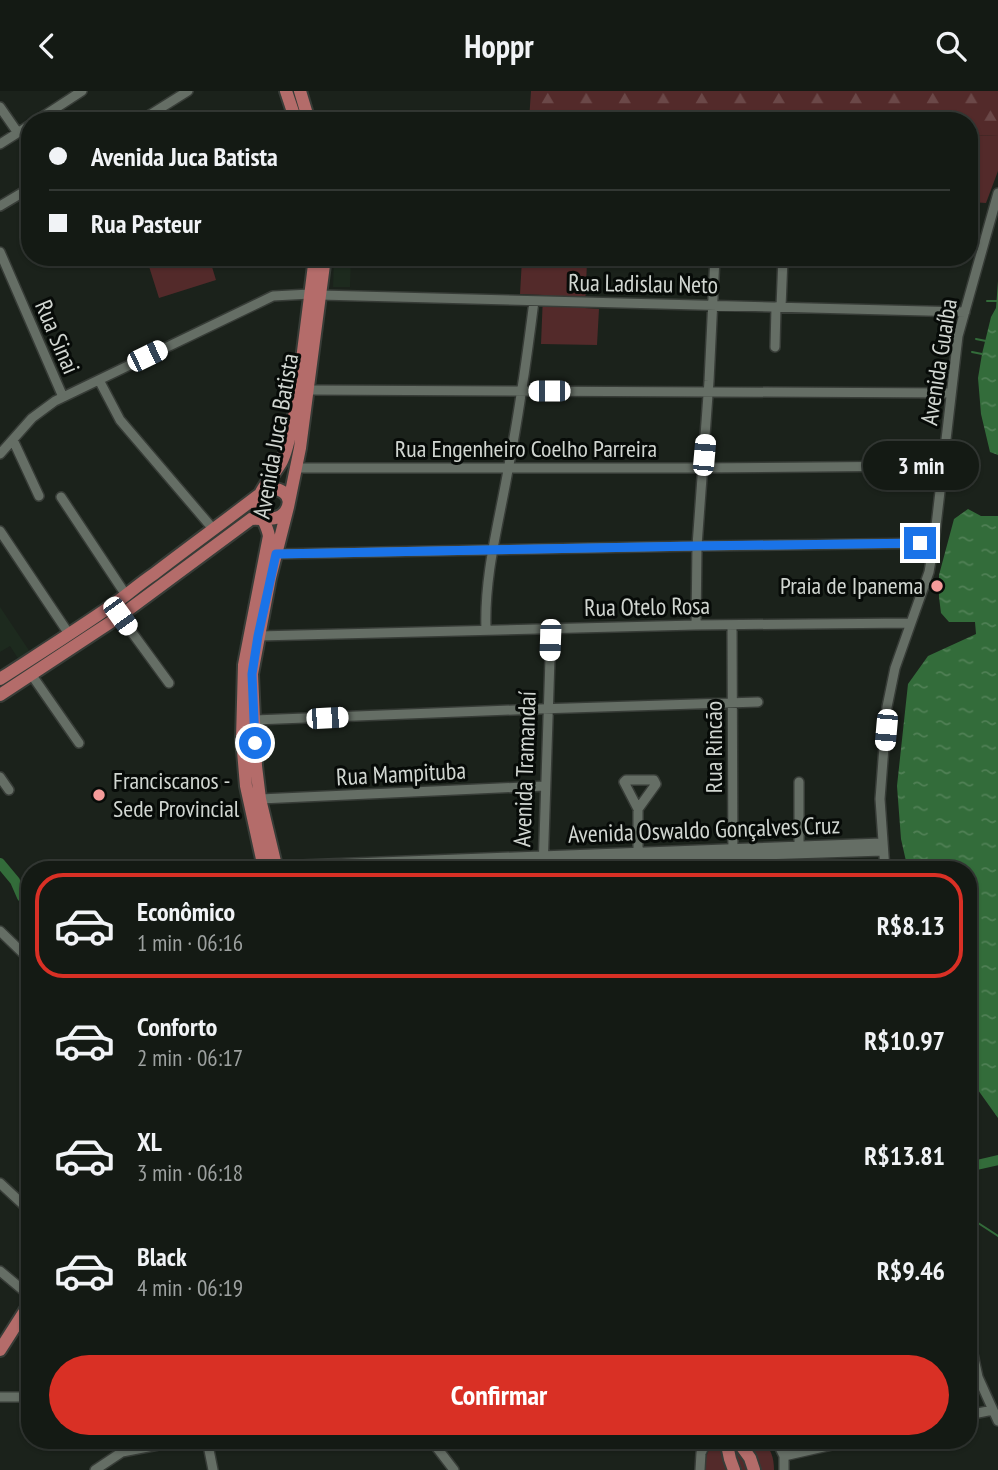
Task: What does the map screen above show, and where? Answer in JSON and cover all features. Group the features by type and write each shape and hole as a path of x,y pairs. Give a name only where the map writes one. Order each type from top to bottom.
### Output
{"main road":[{"path":"286,91 293,112"},
{"path":"304,92 307,112"},
{"name":"Avenida Juca Batista","path":"272,861 256,766 252,674 296,468 307,390 315,266"},
{"name":"Avenida Juca Batista","path":"270,861 251,813 242,739 244,665 269,536 257,502 282,461 292,426 323,266"},
{"path":"0,679 126,595 267,489 278,488 285,494 288,507 283,515 251,519 120,616 0,695"},
{"path":"47,663 53,655 51,646"},
{"path":"0,1350 21,1317"},
{"path":"731,1449 730,1459 734,1470"},
{"path":"740,1449 750,1458 754,1470"}],"street":[{"path":"50,112 82,91"},
{"path":"154,112 188,91"},
{"path":"0,107 18,133"},
{"path":"0,144 21,131"},
{"path":"0,206 21,193"},
{"name":"Avenida Guaíba","path":"978,265 998,193"},
{"name":"Rua Sinai","path":"0,252 63,397"},
{"path":"696,625 697,546 715,266"},
{"path":"775,347 782,266"},
{"name":"Avenida Guaíba","path":"884,861 880,799 887,707 895,668 929,572 958,336 978,266"},
{"name":"Rua Ladislau Neto","path":"0,454 32,418 63,397 273,296 965,312"},
{"path":"486,629 487,592 493,550 522,391 534,301"},
{"path":"99,380 120,420 214,530"},
{"path":"307,390 951,393"},
{"path":"13,440 39,496"},
{"name":"Rua Engenheiro Coelho Parreira","path":"296,468 941,465"},
{"path":"61,497 126,595"},
{"path":"0,531 69,634"},
{"path":"276,554 934,543"},
{"path":"120,616 169,683"},
{"name":"Rua Otelo Rosa","path":"258,636 486,629 910,623"},
{"name":"Rua Rincão","path":"732,861 733,625"},
{"name":"Avenida Tramandaí","path":"543,861 551,628"},
{"path":"31,674 79,743"},
{"path":"254,720 758,702"},
{"path":"0,777 9,790"},
{"path":"799,782 799,861"},
{"name":"Rua Mampituba","path":"260,799 545,786"},
{"path":"638,809 638,861"},
{"name":"Avenida Oswaldo Gonçalves Cruz","path":"638,861 732,852 882,847"},
{"path":"0,931 21,951"},
{"path":"0,1184 21,1203"},
{"path":"0,1271 21,1288"},
{"path":"977,1372 998,1421"},
{"path":"0,1397 21,1397"},
{"path":"977,1413 993,1409"},
{"path":"95,1470 122,1452 138,1449"},
{"path":"209,1449 213,1470"},
{"path":"438,1449 454,1470"},
{"path":"700,1470 703,1449"},
{"path":"780,1449 784,1456 784,1470"},
{"path":"784,1456 815,1449"}],"shaded area":[{"path":"334,266 351,266 350,287 333,287"},
{"path":"0,607 30,652 19,660 10,646 0,652"}],"green space":[{"path":"531,91 998,91 998,136 978,135 978,112 530,112"},
{"path":"978,135 998,136 998,171 986,203 978,202"},
{"path":"149,266 212,266 216,280 159,298"},
{"path":"522,266 587,266 585,308 599,309 597,345 541,344 543,295 520,294"},
{"path":"709,1449 769,1449 774,1470 706,1470"}],"water":[{"path":"998,281 998,455 990,452 981,414 978,378 991,317 996,308"},
{"path":"968,509 981,516 998,516 998,1118 977,1089 977,861 906,861 901,839 897,786 908,684 928,656 976,634 975,622 949,622 941,613 939,575 954,519"}],"waterway":[{"path":"987,301 997,301"},
{"path":"976,339 986,341"},
{"path":"972,352 982,354"},
{"path":"0,863 15,881 21,895"},
{"path":"977,1165 998,1160"},
{"path":"977,1222 998,1236"}],"place":[{"name":"Praia de Ipanema","path":"937,586"},
{"name":"Franciscanos - Sede Provincial","path":"99,795"}],"route":[{"path":"255,743 252,674 276,554 920,543"}]}
